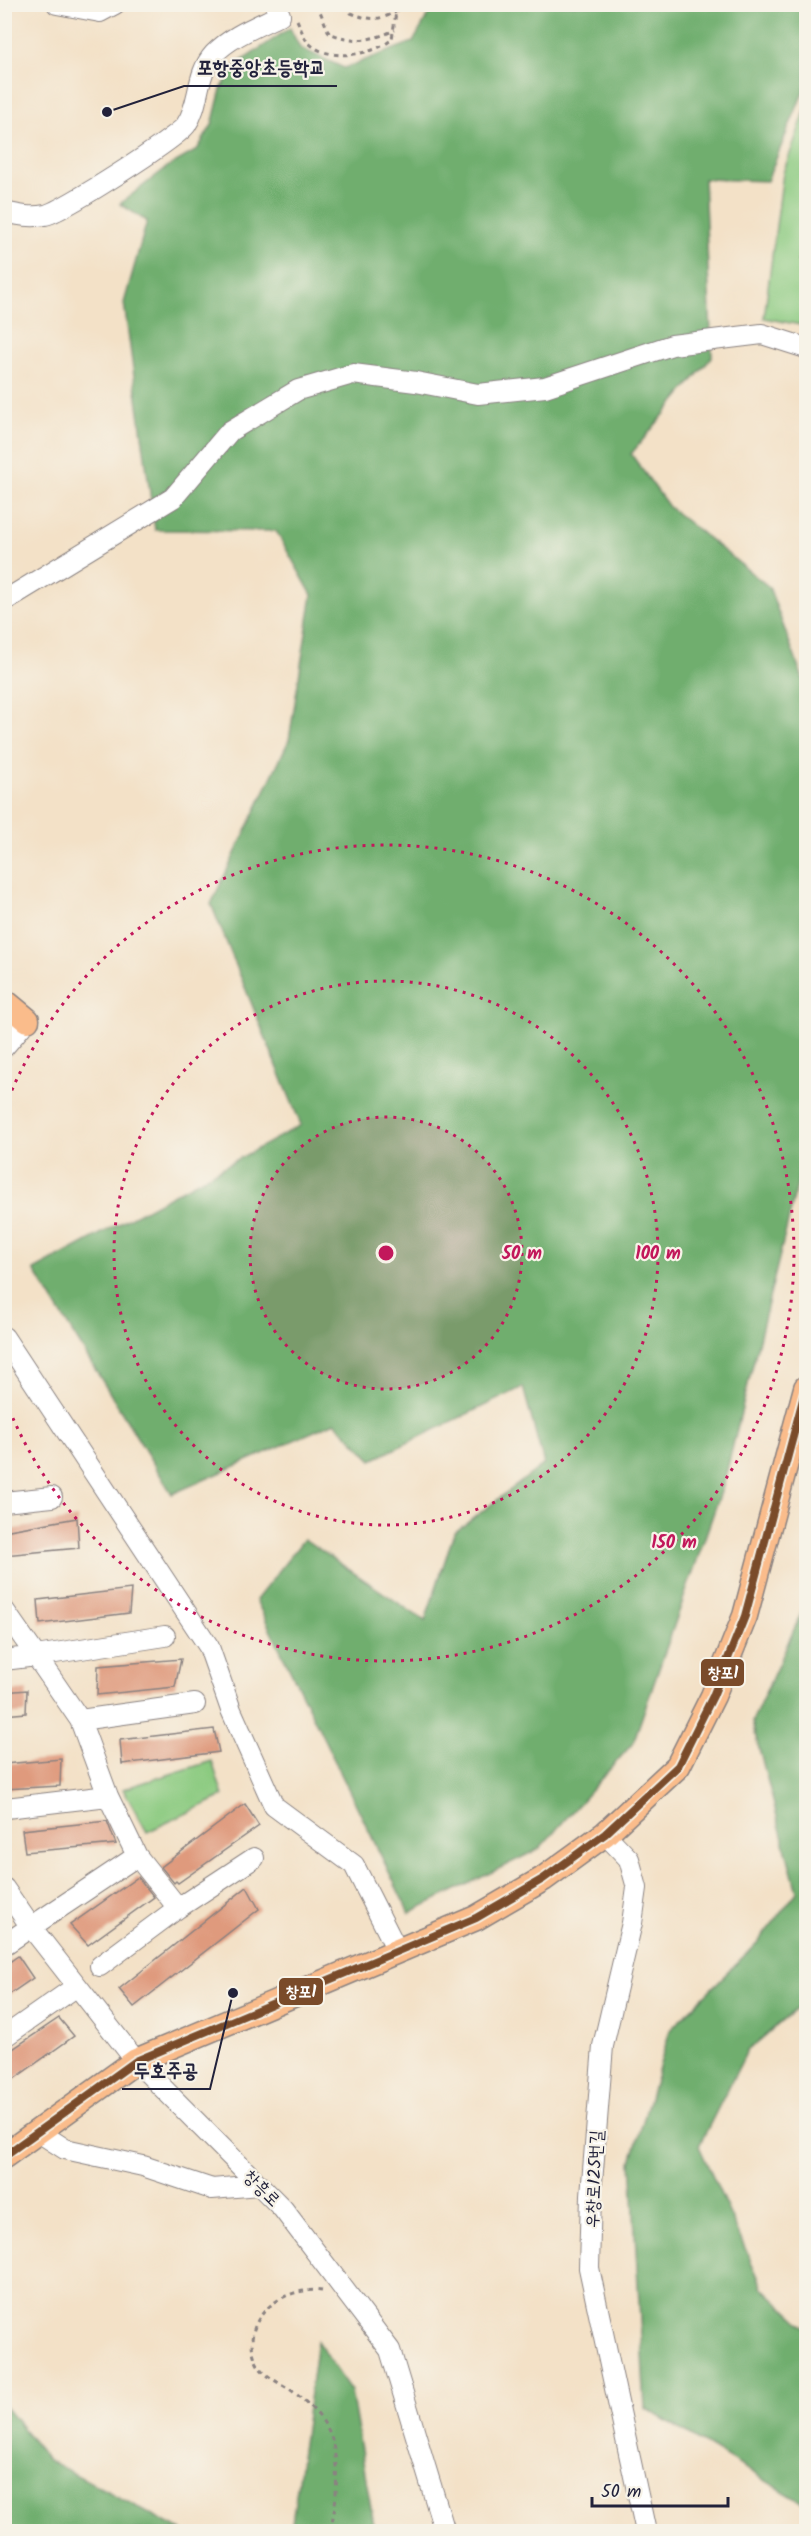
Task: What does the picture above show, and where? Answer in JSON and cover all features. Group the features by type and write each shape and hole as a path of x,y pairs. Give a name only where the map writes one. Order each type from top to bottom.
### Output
{"main road":[{"path":"4,1001 27,1020"},
{"path":"4,2156 136,2061 476,1918 543,1879 605,1834 678,1766 712,1696 745,1616 807,1388"}],"street":[{"path":"57,4 100,12 115,4"},
{"path":"4,212 22,216 45,215 68,206 179,134 193,112 199,80 212,56 226,43 280,15 275,4"},
{"path":"4,601 173,498 230,431 298,390 353,374 416,382 478,394 545,387 672,345 762,334 807,348"},
{"path":"4,1047 27,1020"},
{"path":"4,1336 209,1647 231,1710 274,1806 354,1865 397,1950"},
{"path":"4,1502 52,1497"},
{"path":"4,1610 80,1720 108,1796 137,1856 178,1908"},
{"path":"4,1660 165,1636"},
{"path":"80,1720 195,1704"},
{"path":"6,1808 108,1796"},
{"name":"우창로125번길","path":"605,1834 629,1859 637,1888 632,1923 603,2046 591,2195 589,2268 646,2532"},
{"path":"4,1945 137,1856"},
{"path":"100,1966 178,1908 254,1858"},
{"name":"창흥로","path":"4,1888 31,1927 136,2061 283,2209 390,2350 445,2532"},
{"path":"4,2037 77,1986"},
{"path":"37,2131 65,2149 143,2166 212,2189 259,2185"}],"path":[{"path":"317,4 329,33 341,38 365,41 395,30"},
{"path":"348,4 351,13 369,20 381,19 407,4"},
{"path":"294,14 308,43 326,52 351,56 385,46 392,39 395,30 396,12"},
{"path":"807,248 803,258 807,317"},
{"path":"328,2532 335,2505 336,2470 331,2437 326,2425 310,2406 296,2393 261,2369 255,2359 252,2334 254,2324 260,2314 276,2301 291,2294 318,2290 348,2294"}],"green space":[{"path":"434,5 806,5 806,85 767,181 704,179 712,357 631,454 669,507 769,587 806,687 806,1149 723,1486 633,1743 539,1849 409,1913 256,1600 304,1539 425,1621 454,1533 544,1464 523,1387 372,1460 335,1422 172,1494 34,1270 301,1125 211,904 289,740 312,595 276,531 155,530 124,303 147,221 120,204 167,167 197,150 212,125 221,89 237,64 290,28 300,48 344,68 413,42"},
{"path":"806,109 806,289 801,325 764,318 783,173"},
{"path":"806,1603 806,2001 747,2051 699,2146 763,2288 806,2328 806,2505 645,2408 631,2162 670,2030 758,1942 797,1892 752,1722"},
{"path":"212,1761 223,1796 147,1832 123,1789"},
{"path":"317,2341 351,2391 375,2531 291,2531"},
{"path":"5,2407 48,2460 183,2531 5,2531"}],"building":[{"path":"77,1518 79,1548 4,1555 4,1531"},
{"path":"131,1589 129,1613 40,1624 38,1600"},
{"path":"181,1659 175,1687 97,1695 98,1666"},
{"path":"27,1690 26,1713 4,1715 4,1692"},
{"path":"214,1729 219,1752 122,1764 120,1740"},
{"path":"61,1759 60,1786 4,1789 4,1764"},
{"path":"245,1804 259,1826 178,1883 176,1881 174,1883 161,1867"},
{"path":"107,1821 116,1844 25,1852 22,1830"},
{"path":"138,1877 154,1897 88,1945 70,1925"},
{"path":"247,1887 259,1909 134,2007 119,1989"},
{"path":"18,1956 33,1978 4,1998 4,1966"},
{"path":"59,2018 74,2036 4,2086 4,2055"}],"transit line":[{"name":"창포1","path":"4,2156 136,2061 476,1918 543,1879 605,1834 678,1766 713,1696 745,1616 806,1388"}],"place":[{"name":"포항중앙초등학교","path":"107,112"},
{"name":"두호주공","path":"233,1993"}]}
